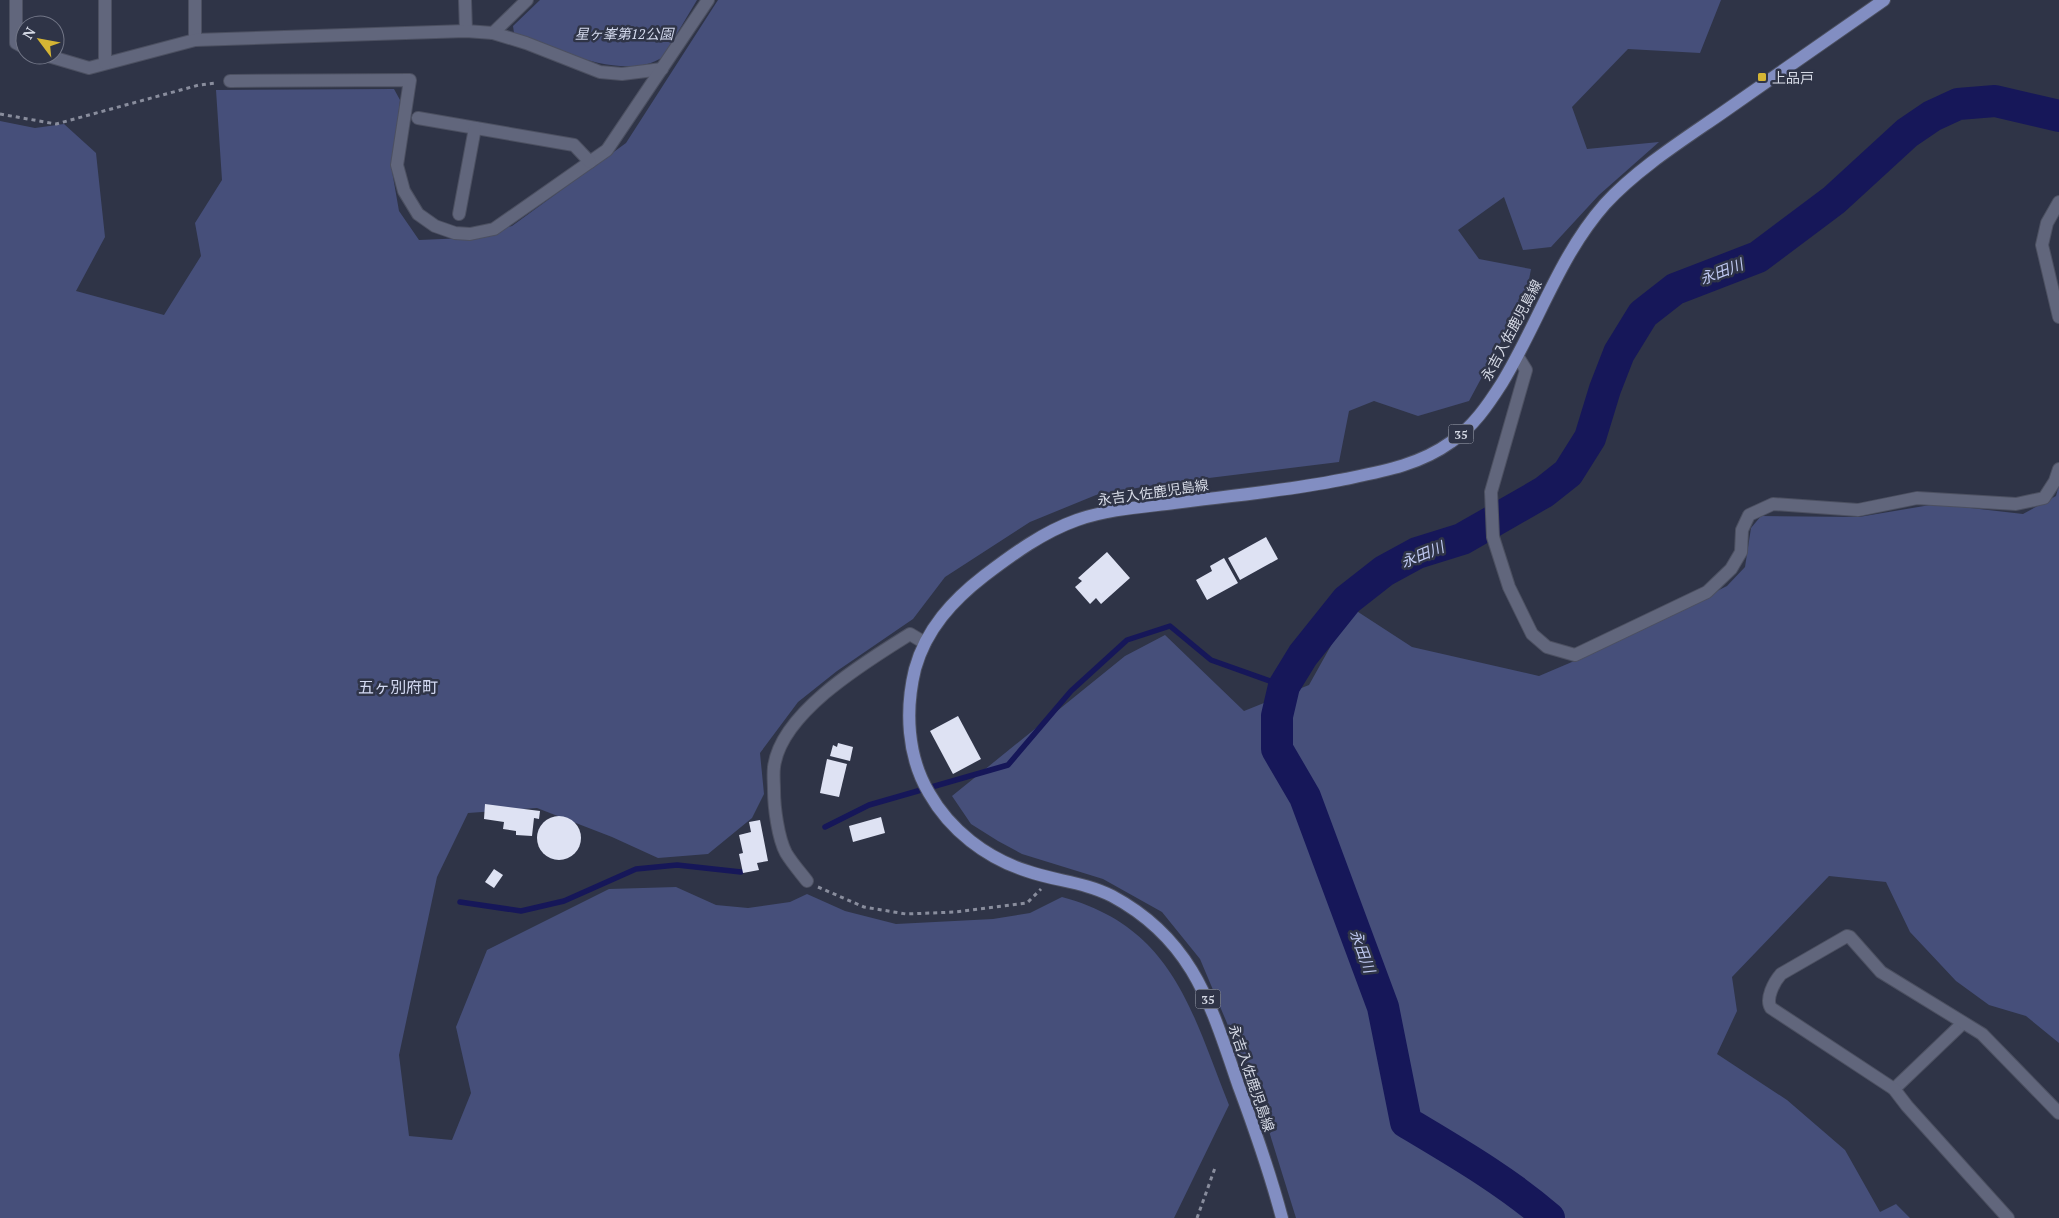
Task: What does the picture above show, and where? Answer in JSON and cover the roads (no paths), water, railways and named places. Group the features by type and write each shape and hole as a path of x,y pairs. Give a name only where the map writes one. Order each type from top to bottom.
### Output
{"main road":[{"name":"永吉入佐鹿児島線","path":"1282,1218 1269,1170 1209,1000 1194,972 1174,945 1139,913 1109,895 1088,886 1027,872 1001,861 979,848 959,832 927,790 912,749 909,728 910,692 917,662 925,643 939,618 980,579 1019,550 1050,532 1079,520 1119,510 1312,486 1395,469 1413,463 1450,444 1486,408 1518,357 1562,267 1586,229 1607,202 1663,154 1884,0"}],"street":[{"path":"16,0 16,15"},
{"path":"105,0 105,63"},
{"path":"195,0 195,40"},
{"path":"465,0 466,31"},
{"path":"493,33 527,0"},
{"path":"230,81 410,80 397,165 404,191 418,214 435,226 455,233 470,234 494,229 607,150 708,0"},
{"path":"65,61 88,68 195,40 466,31 493,33 558,54 581,67 600,72 622,74 662,69"},
{"path":"418,118 574,145 590,162"},
{"path":"459,214 475,128"},
{"path":"2059,202 2047,223 2042,245 2059,317"},
{"path":"1518,357 1526,370 1491,492 1493,537 1509,587 1532,634 1547,648 1575,655 1707,592 1731,569 1741,552 1742,530 1749,515 1756,510 1774,504 1858,510 1917,498 2016,504 2044,498 2055,481 2059,469"},
{"path":"807,881 785,852 774,806 774,766 786,736 806,712 840,680 886,649 910,634 925,643"},
{"path":"2008,1218 1907,1106 1894,1088 1771,1008 1769,1001 1778,977 1847,936 1881,972 1988,1040 2059,1113"},
{"path":"1894,1088 1963,1023"}],"waterway":[{"name":"永田川","path":"1549,1218 1498,1179 1406,1122 1383,1007 1305,797 1277,749 1277,716 1284,686 1303,655 1347,600 1384,571 1417,553 1462,539 1544,492 1568,473 1590,438 1605,389 1619,353 1643,314 1675,289 1758,257 1834,200 1907,133 1932,116 1958,104 1995,101 2059,116"},
{"path":"825,827 869,805 1008,765 1071,691 1127,640 1170,626 1211,660 1284,686"},
{"path":"460,902 521,911 564,901 636,869 677,865 741,872"}],"place":[{"name":"上品戸","path":"1762,77"}],"district":[{"name":"五ヶ別府町","path":"398,687"}],"park label":[{"name":"星ヶ峯第12公園","path":"624,33"}]}
